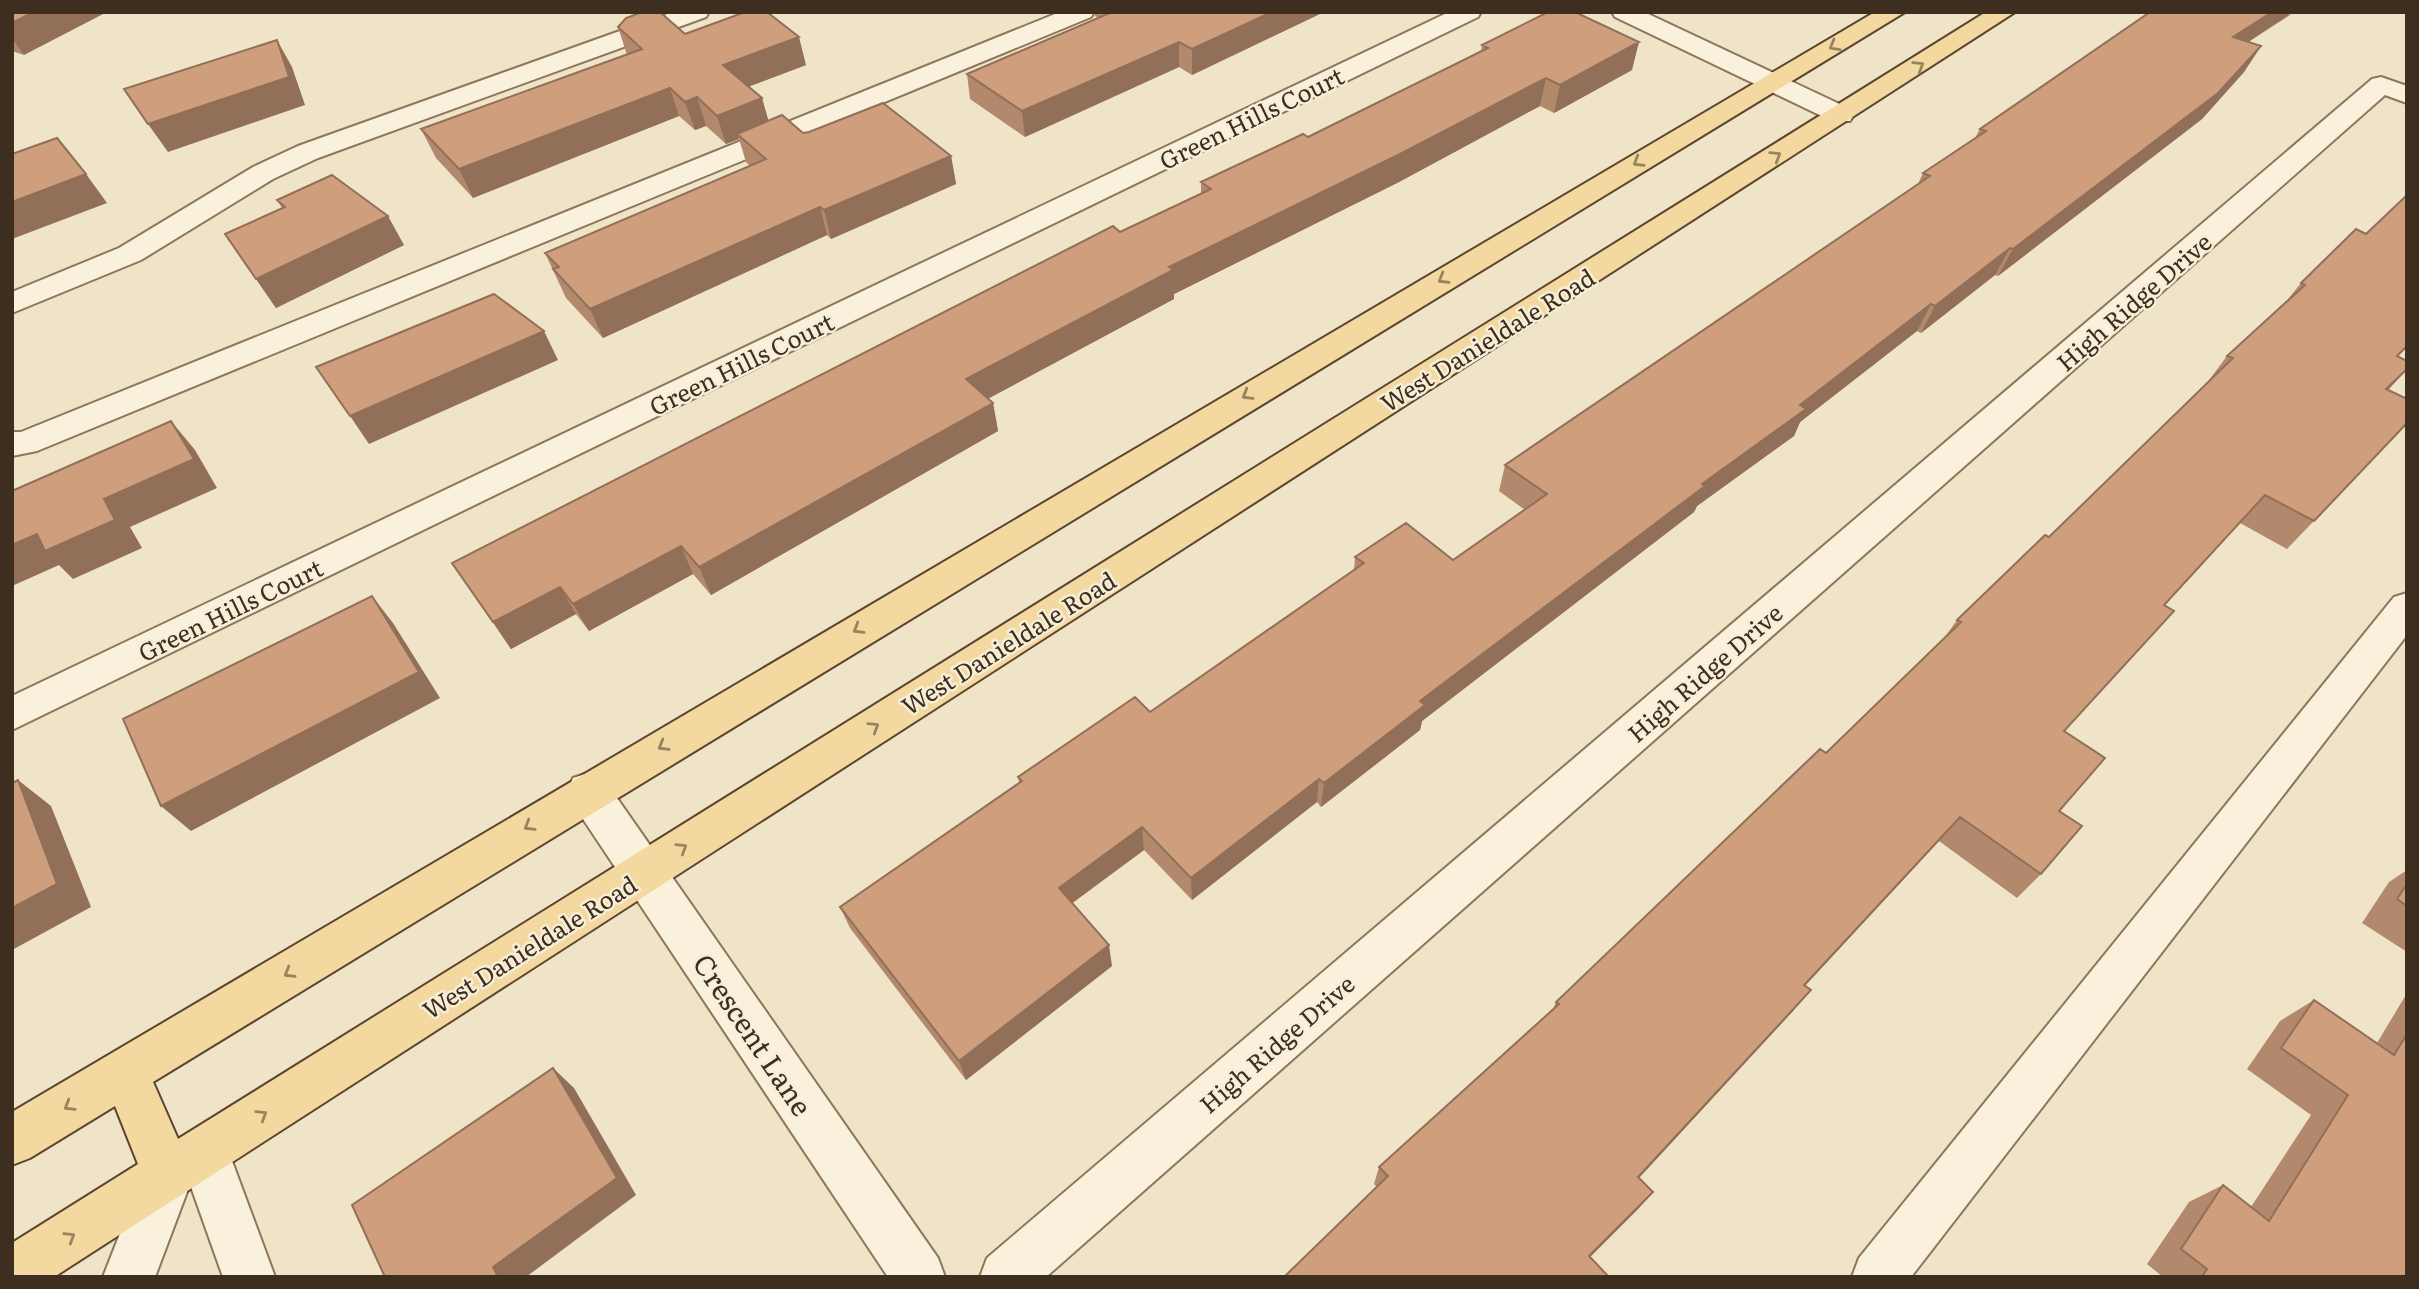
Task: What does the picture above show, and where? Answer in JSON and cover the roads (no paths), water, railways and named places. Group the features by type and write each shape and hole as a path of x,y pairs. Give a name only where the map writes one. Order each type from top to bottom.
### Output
{"main road":[{"path":"12,1140 588,791 1771,82 1893,12"},
{"name":"West Danieldale Road","path":"12,1273 2003,12"},
{"path":"125,1072 186,1163"}],"street":[{"path":"12,303 130,254 253,179 308,152 697,12"},
{"path":"12,444 25,443 1082,12"},
{"name":"Green Hills Court","path":"12,714 1469,12"},
{"path":"1624,12 1841,115"},
{"name":"High Ridge Drive","path":"1006,1277 2381,85 2407,95"},
{"path":"1878,1277 2407,607"},
{"name":"Crescent Lane","path":"588,791 919,1277"},
{"path":"129,1277 186,1163"},
{"path":"186,1163 249,1277"}]}
